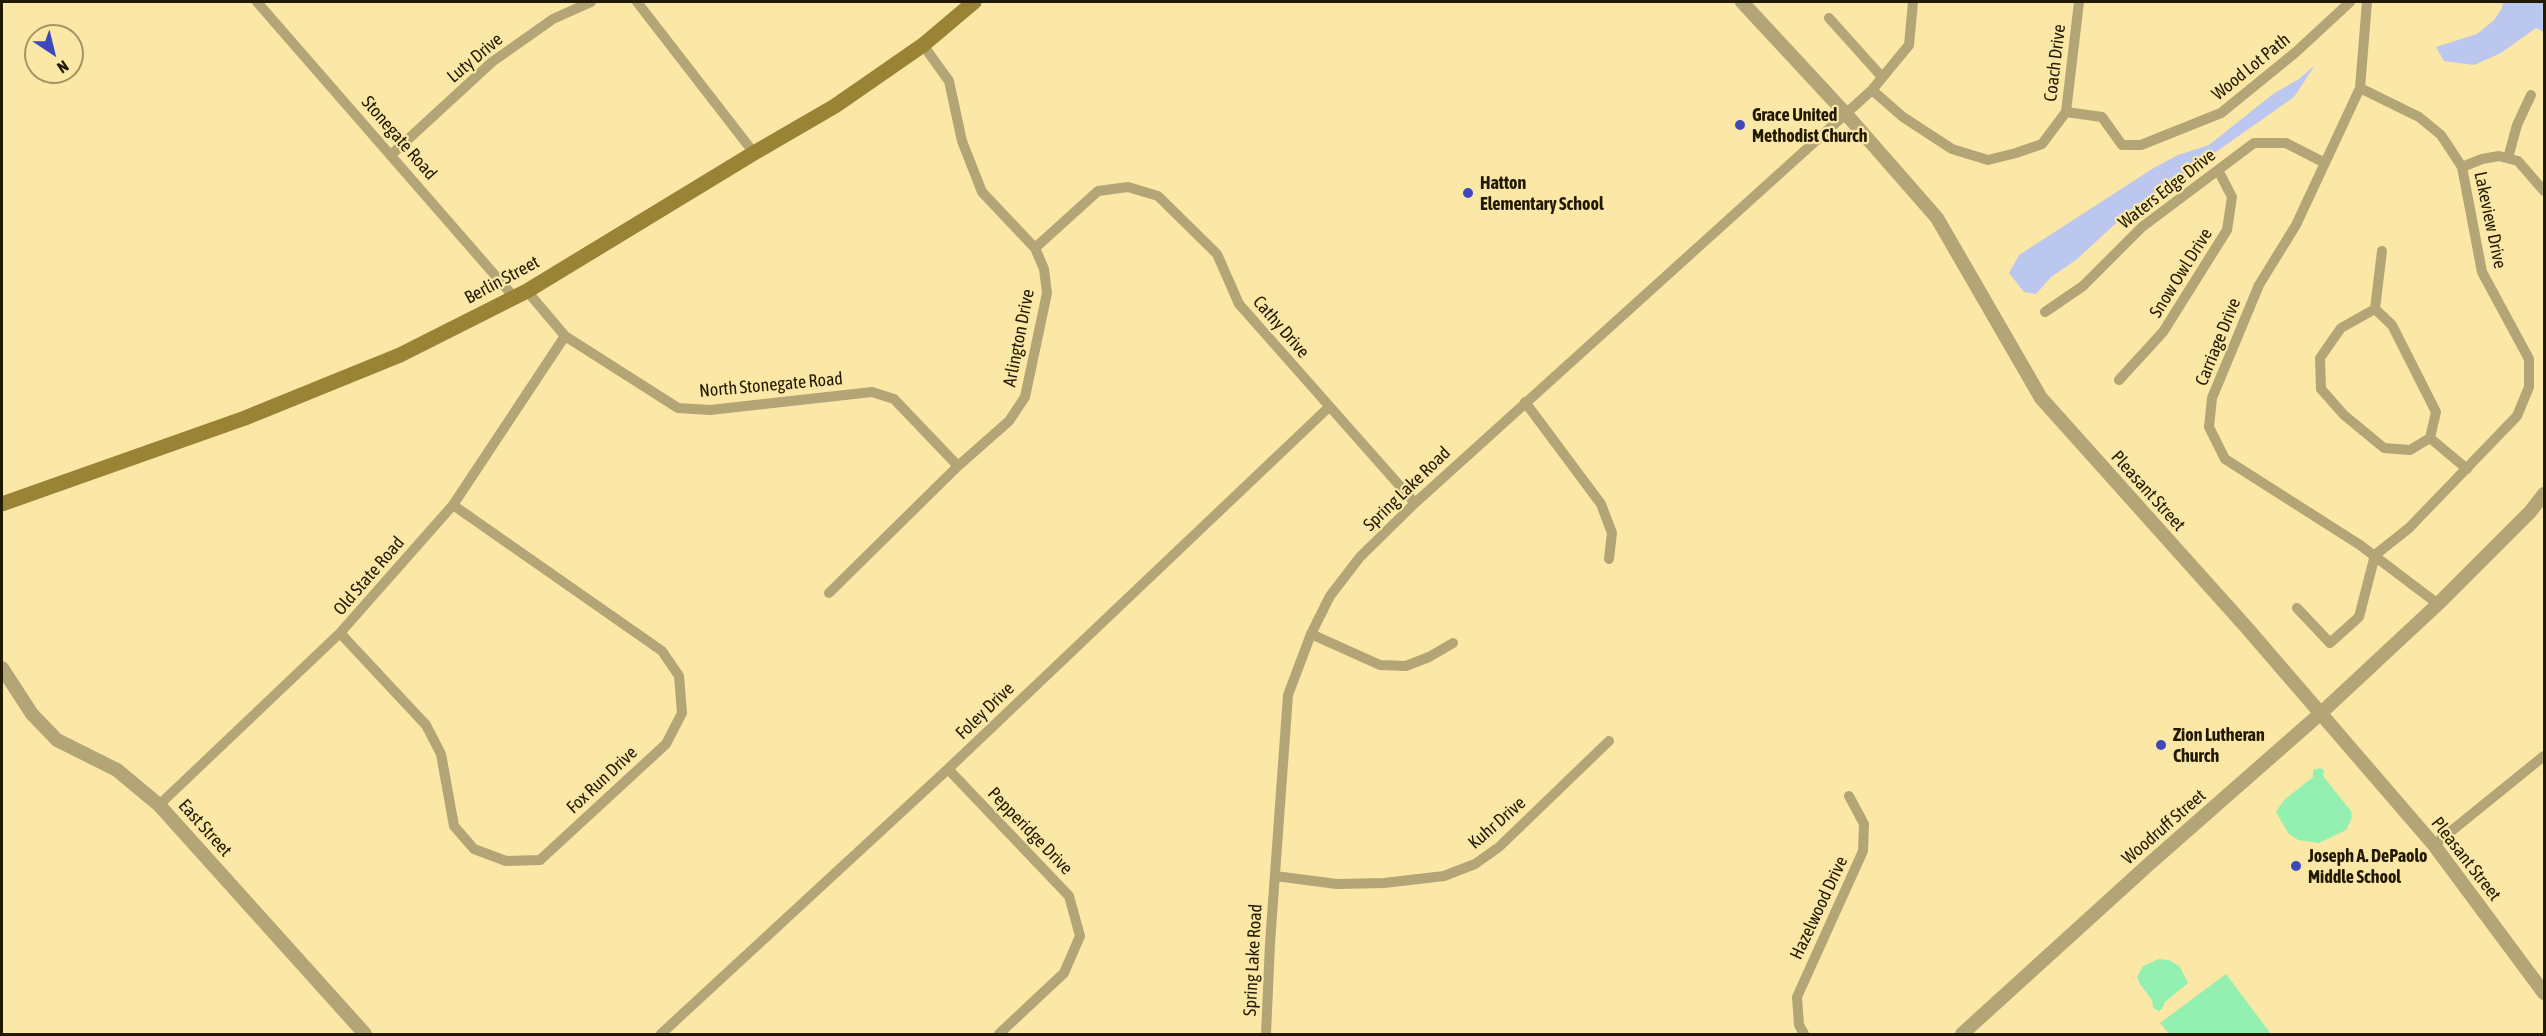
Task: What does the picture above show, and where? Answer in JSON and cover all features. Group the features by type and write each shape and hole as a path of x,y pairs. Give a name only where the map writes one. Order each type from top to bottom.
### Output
{"main road":[{"name":"Berlin Street","path":"2,504 245,418 400,355 520,294 835,106 923,45 974,2"}],"street":[{"name":"Stonegate Road","path":"257,2 520,294"},
{"name":"Luty Drive","path":"392,154 492,62 553,19 591,2"},
{"path":"637,2 753,153"},
{"name":"Pleasant Street","path":"1742,2 1846,114 1936,218 2041,398 2321,713 2434,845 2544,993"},
{"name":"Spring Lake Road","path":"1266,1035 1288,695 1311,634 1330,596 1360,557 1415,502 1872,90 1909,45 1913,2"},
{"name":"Coach Drive","path":"1872,90 1903,117 1952,149 1988,159 2042,144 2066,112 2079,2"},
{"name":"Wood Lot Path","path":"2066,112 2102,117 2122,145 2141,145 2221,113 2296,52 2350,2"},
{"name":"Carriage Drive","path":"2367,2 2360,88 2296,225 2259,285 2212,398 2209,427 2225,459 2375,555 2438,604"},
{"path":"1829,18 1882,77"},
{"name":"Arlington Drive","path":"829,592 958,466 1009,421 1025,397 1047,293 1044,269 1035,248 982,192 962,141 949,81 923,45"},
{"name":"Lakeview Drive","path":"2360,88 2419,117 2441,135 2462,167 2482,272 2529,359 2529,387 2517,416 2409,528 2375,555"},
{"path":"2508,158 2520,116 2531,95"},
{"name":"Waters Edge Drive","path":"2045,312 2083,286 2142,226 2254,143 2286,143 2325,163"},
{"path":"2462,167 2482,159 2499,156 2508,158 2517,161 2544,190"},
{"name":"Snow Owl Drive","path":"2120,380 2163,333 2227,230 2232,197 2218,170"},
{"name":"Cathy Drive","path":"1035,248 1098,191 1128,187 1158,196 1217,254 1239,304 1415,502"},
{"path":"2375,309 2382,251"},
{"name":"North Stonegate Road","path":"520,294 565,336 678,408 710,410 872,392 894,399 958,466"},
{"path":"2375,309 2392,325 2436,412 2430,438 2410,450 2384,448 2344,415 2321,389 2320,358 2341,328 2375,309"},
{"name":"Old State Road","path":"159,805 340,633 453,505 565,336"},
{"path":"1525,402 1601,504 1612,533 1609,559"},
{"name":"Foley Drive","path":"661,1035 948,769 1329,407"},
{"path":"2430,438 2467,469"},
{"name":"Woodruff Street","path":"1962,1035 2155,859 2321,713 2438,604 2530,512 2544,494"},
{"name":"Fox Run Drive","path":"340,633 426,725 441,754 454,826 474,849 506,861 540,860 666,744 682,713 680,676 662,651 453,505"},
{"path":"2297,608 2330,643 2359,617 2375,555"},
{"path":"1311,634 1380,665 1406,666 1429,657 1454,643"},
{"name":"East Street","path":"2,668 32,714 57,740 117,770 159,805 365,1035"},
{"name":"Kuhr Drive","path":"1275,876 1337,884 1384,883 1444,876 1475,864 1499,847 1609,741"},
{"path":"2434,845 2544,756"},
{"name":"Pepperidge Drive","path":"948,769 1069,896 1080,936 1064,973 999,1035"},
{"name":"Hazelwood Drive","path":"1804,1035 1799,1025 1797,997 1863,851 1864,824 1850,796"}],"green space":[{"path":"2320,768 2324,770 2323,776 2351,811 2352,818 2346,830 2319,843 2298,840 2288,833 2276,812 2284,800 2313,777 2313,770"},
{"path":"2159,959 2169,960 2180,967 2188,983 2165,1002 2159,1011 2153,1008 2152,1000 2137,977 2143,966"},
{"path":"2226,974 2271,1034 2169,1034 2160,1023"}],"water":[{"path":"2503,2 2544,2 2544,32 2536,28 2501,53 2474,65 2444,61 2436,47 2477,34 2494,20"},
{"path":"2315,65 2294,97 2176,180 2137,204 2076,260 2051,277 2036,294 2024,292 2009,273 2019,255 2152,169 2178,155 2209,145 2273,94 2299,79"}],"place":[{"name":"Grace United Methodist Church","path":"1740,125"},
{"name":"Hatton Elementary School","path":"1468,193"},
{"name":"Zion Lutheran Church","path":"2161,745"},
{"name":"Joseph A. DePaolo Middle School","path":"2296,866"}]}
